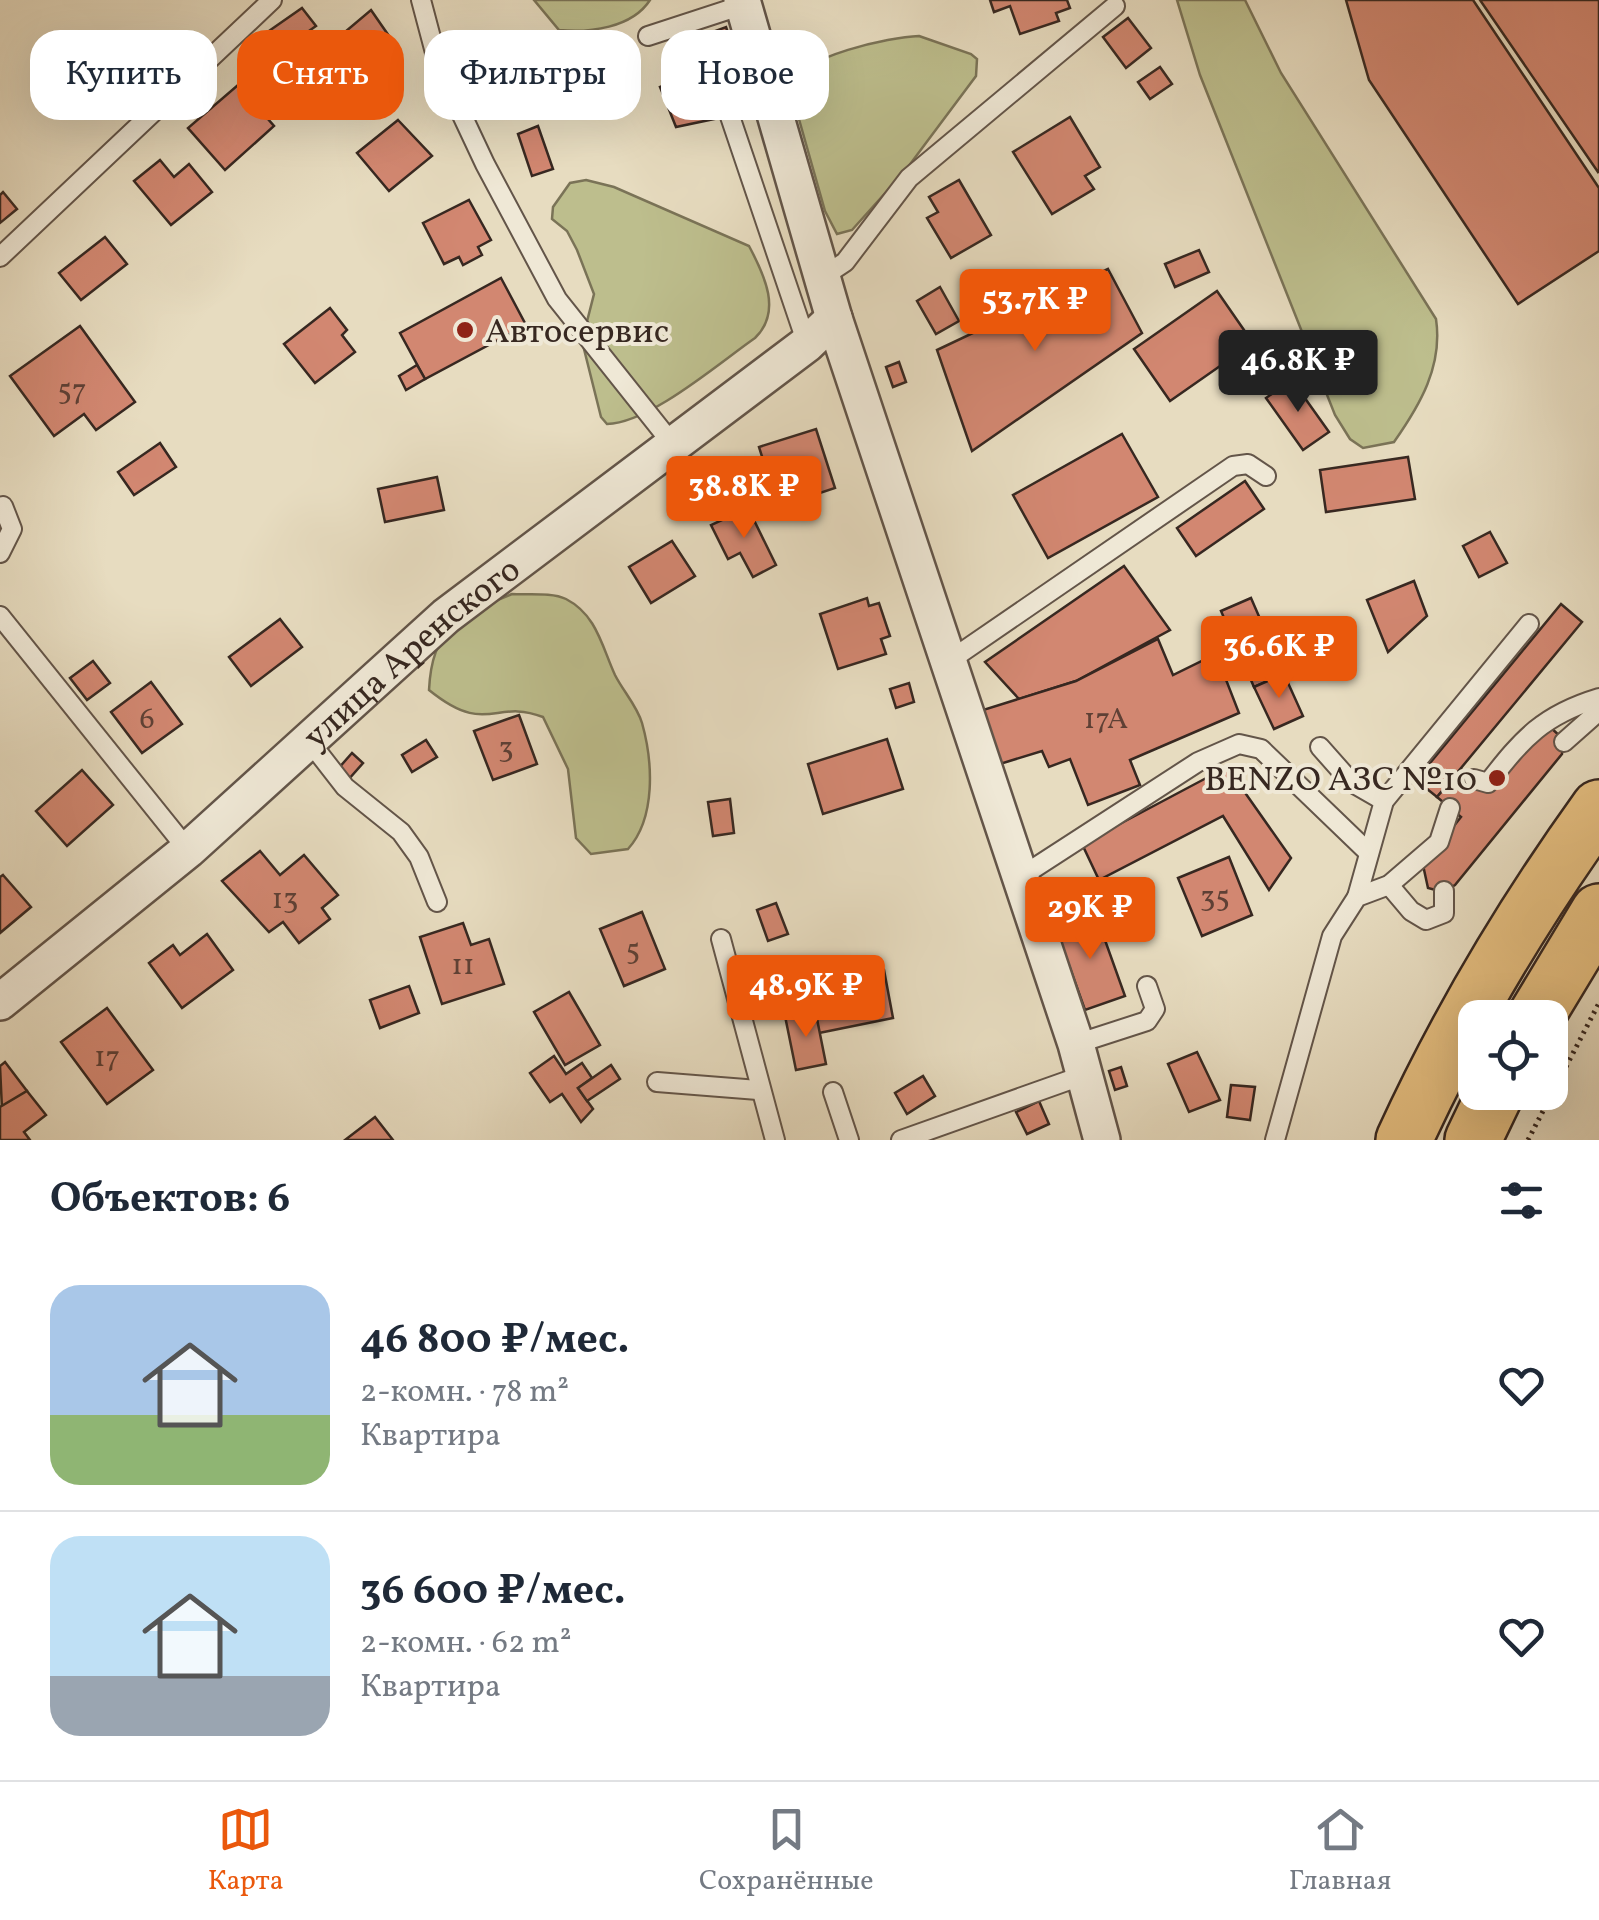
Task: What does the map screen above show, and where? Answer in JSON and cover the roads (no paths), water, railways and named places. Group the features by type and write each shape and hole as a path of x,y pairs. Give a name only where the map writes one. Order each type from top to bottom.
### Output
{"highway":[{"path":"1404,1140 1436,1070 1524,911 1599,808"},
{"path":"1546,1000 1599,912"},
{"path":"1473,1140 1487,1110"}],"street":[{"path":"742,2 834,318 1080,1059 1102,1140"},
{"name":"улица Аренского","path":"0,1002 188,850 492,578 563,532 808,344 834,318"}],"lane":[{"path":"0,257 272,0"},
{"path":"421,0 438,64 485,164 570,321 633,390 674,446"},
{"path":"648,36 742,2"},
{"path":"822,278 845,262 909,178 1116,6"},
{"path":"731,120 808,344"},
{"path":"949,661 1233,466 1248,464 1266,476"},
{"path":"0,553 12,529 3,506"},
{"path":"0,616 188,850"},
{"path":"1275,1140 1332,936 1357,896 1384,801 1528,624"},
{"path":"1474,779 1488,783 1518,744 1547,718 1599,698"},
{"path":"1564,742 1599,711"},
{"path":"310,742 345,786 402,832 418,857 437,902"},
{"path":"1018,878 1198,762 1239,744 1261,749 1368,853"},
{"path":"1320,747 1351,782 1384,801"},
{"path":"1357,896 1389,885 1440,842 1450,808"},
{"path":"1389,885 1410,911 1426,920 1444,913 1444,892"},
{"path":"720,939 774,1140"},
{"path":"900,1140 1080,1059 1147,1021 1155,1008 1147,986"},
{"path":"658,1082 758,1090"},
{"path":"833,1092 849,1140"}],"place":[{"name":"Автосервис","path":"465,330"},
{"name":"BENZO АЗС №10","path":"1497,778"}]}
